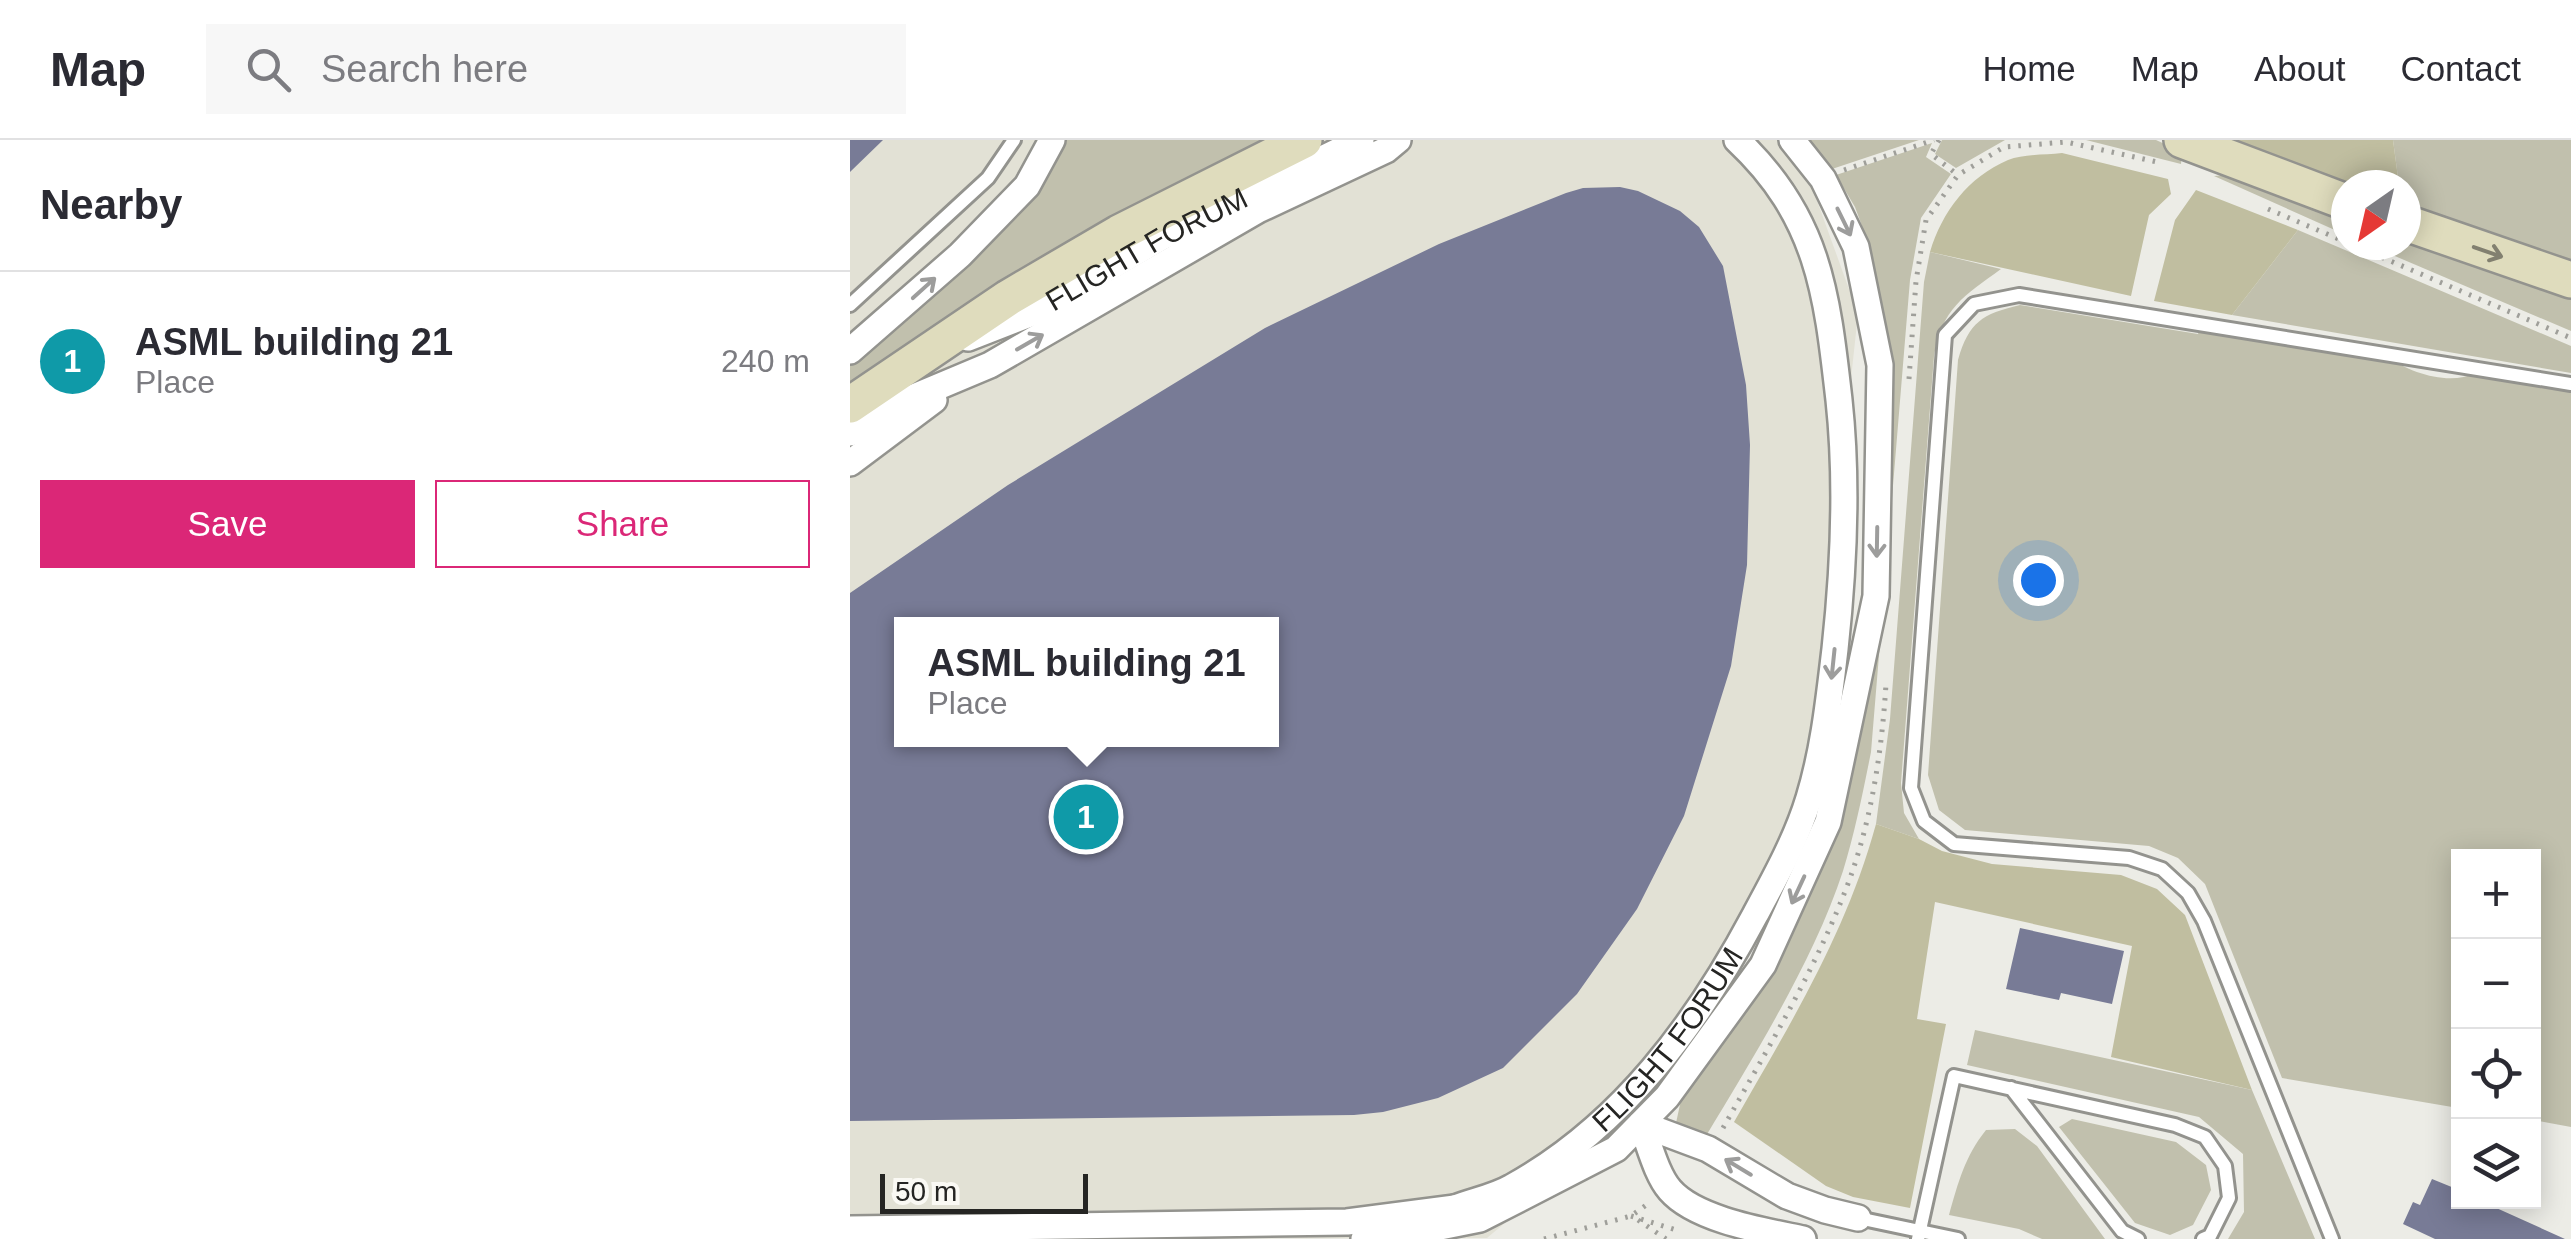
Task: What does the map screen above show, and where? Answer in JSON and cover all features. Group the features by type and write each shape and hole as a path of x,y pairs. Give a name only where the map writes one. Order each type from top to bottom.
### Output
{"main road":[{"name":"FLIGHT FORUM","path":"850,406 1008,298 1119,233 1304,140"},
{"path":"2177,154 2331,198"},
{"path":"2421,228 2571,280"}],"street":[{"path":"850,352 960,255 1014,200 1027,186 1052,140"},
{"name":"FLIGHT FORUM","path":"930,352 1032,314 1162,237 1361,140"},
{"name":"FLIGHT FORUM","path":"850,463 924,406 990,365 1258,210 1392,145 1418,140"},
{"name":"FLIGHT FORUM","path":"1480,1219 1509,1189 1568,1151 1622,1104 1675,1044 1722,978 1784,856 1815,774 1827,721 1846,511 1836,377 1817,261 1799,216 1766,168 1737,140"},
{"name":"FLIGHT FORUM","path":"1364,1239 1480,1219 1616,1149 1668,1097 1763,965 1828,822 1876,596 1880,365 1856,246 1823,179 1792,140"},
{"name":"FLIGHT FORUM","path":"850,433 890,407 990,365"},
{"name":"FLIGHT FORUM","path":"1836,377 1878,446"},
{"name":"FLIGHT FORUM","path":"1846,511 1878,446"},
{"name":"FLIGHT FORUM","path":"1815,774 1828,822"},
{"name":"FLIGHT FORUM","path":"1784,856 1828,822"},
{"name":"FLIGHT FORUM","path":"1641,1124 1708,1149 1787,1196 1858,1218"},
{"name":"FLIGHT FORUM","path":"1641,1124 1668,1188 1682,1200 1741,1226 1803,1239"},
{"name":"FLIGHT FORUM","path":"850,1229 1347,1222 1455,1208 1509,1189"},
{"path":"1455,1208 1480,1219"}],"lane":[{"path":"850,305 988,178 1014,140"},
{"path":"2332,1239 2204,921 2188,893 2162,868 2129,858 1954,844 1924,822 1911,788 1945,335 1974,304 2019,295 2571,384"},
{"path":"1919,1235 1954,1076 2175,1125 2205,1137 2226,1166 2228,1198 2210,1236 2203,1239"},
{"path":"2010,1088 2122,1231 2138,1239"},
{"path":"1858,1218 1919,1235 1958,1239"}],"path":[{"path":"1823,179 1936,140"},
{"path":"1936,140 1931,154 1958,175 2004,148 2066,142 2155,160 2177,154"},
{"path":"2259,205 2331,236"},
{"path":"2387,260 2571,338"},
{"path":"1544,1239 1631,1216 1666,1239"}],"shaded area":[{"path":"850,140 1837,140 1807,173 1858,314 1801,841 1714,1011 1614,1131 1487,1238 850,1239"},
{"path":"2212,140 2393,140 2397,170 2331,170 2331,180"},
{"path":"2062,153 2168,179 2171,194 2149,215 2131,296 1930,252 1949,210 1981,176 2014,158"},
{"path":"2196,190 2298,230 2232,315 2154,301 2175,220"},
{"path":"1876,824 1942,851 1992,864 2121,875 2157,889 2185,915 2252,1090 2111,1057 2132,946 1935,902 1917,1019 1946,1024 1910,1208 1853,1197 1826,1186 1734,1122 1833,941"}],"green space":[{"path":"1063,140 1281,140 850,389 850,360"},
{"path":"1806,140 1919,140 1832,169"},
{"path":"1942,140 2005,140 1956,168 1935,154"},
{"path":"2086,140 2156,140 2182,152 2181,164"},
{"path":"2393,140 2571,140 2571,263 2421,214 2421,170 2397,170"},
{"path":"1932,143 1926,157 1951,174 1921,218 1910,280 1871,752 1858,812 1843,871 1816,939 1782,1007 1706,1136 1676,1123 1681,1100 1842,809 1858,747 1875,649 1887,364 1869,245 1855,207 1836,175"},
{"path":"2239,174 2331,209 2331,228 2214,176"},
{"path":"2298,230 2331,244 2331,260 2369,260 2571,346 2571,373 2232,315"},
{"path":"2421,243 2571,292 2571,331 2404,260 2421,260"},
{"path":"1930,252 2001,269 1949,314 1934,356 1901,783 1904,813 1919,839 1876,824 1890,719 1924,282"},
{"path":"2020,305 2198,334 2200,326 2388,357 2419,373 2442,378 2475,373 2571,389 2571,1127 2541,1121 2541,849 2451,849 2451,1107 2282,1078 2205,884 2178,858 2149,846 1965,830 1939,810 1928,775 1958,360 1972,328 1996,312"},
{"path":"1975,1030 2252,1090 2315,1239 2228,1239 2244,1212 2243,1154 2199,1117 1967,1065"},
{"path":"2072,1119 2176,1142 2206,1165 2211,1190 2193,1225 2170,1235 2135,1223 2059,1127"},
{"path":"2015,1129 2037,1146 2105,1239 2042,1239 2019,1229 1949,1215 1967,1160 1986,1130"}],"building":[{"path":"850,140 883,140 850,172"},
{"path":"1620,187 1638,191 1680,211 1699,227 1723,266 1746,385 1750,445 1747,565 1731,666 1684,816 1637,909 1577,994 1503,1068 1438,1098 1383,1112 850,1121 850,593 1008,485 1265,328 1439,244 1583,188"},
{"path":"2020,928 2124,951 2112,1004 2061,993 2059,1000 2006,989"},
{"path":"2432,1179 2451,1187 2451,1209 2499,1209 2565,1239 2435,1239 2403,1224 2413,1202 2420,1205"}],"place":[{"name":"ASML building 21","path":"1086,817"}]}
